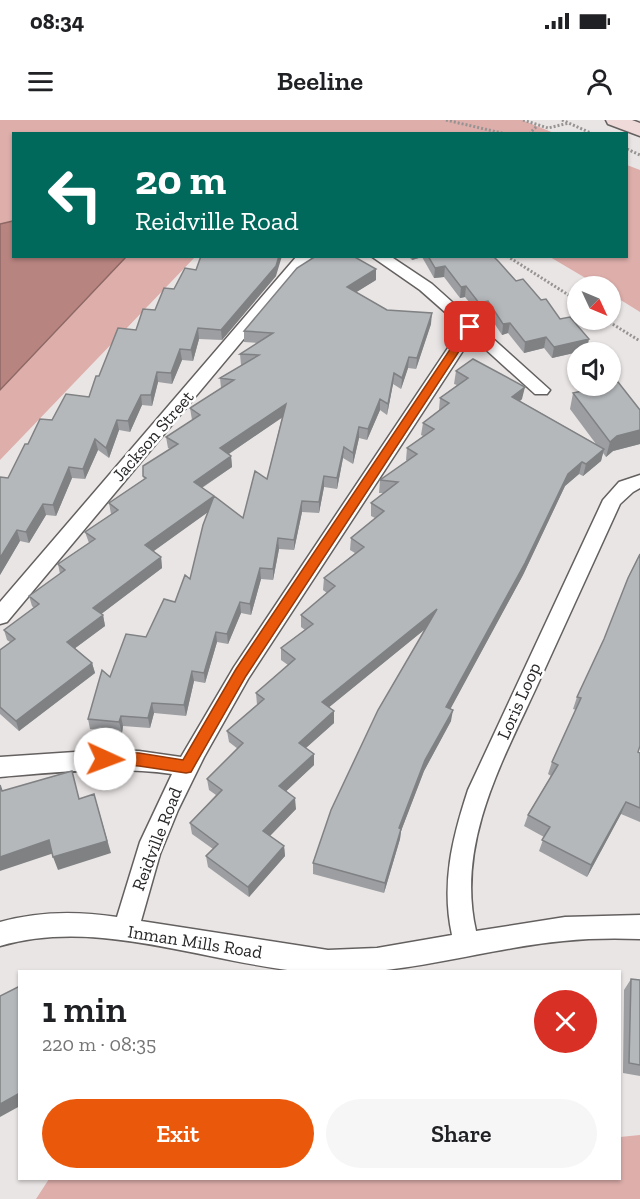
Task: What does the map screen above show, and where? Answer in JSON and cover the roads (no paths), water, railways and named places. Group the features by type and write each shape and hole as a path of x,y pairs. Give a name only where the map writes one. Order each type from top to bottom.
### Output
{"main road":[{"path":"615,120 640,130"}],"street":[{"name":"Jackson Street","path":"0,616 304,258"},
{"path":"381,258 426,287 541,390"},
{"name":"Reidville Road","path":"126,930 156,832 186,767 241,673 470,327"},
{"name":"Loris Loop","path":"467,945 459,908 458,880 463,839 479,790 612,500 626,487 640,481"},
{"path":"0,767 105,759 139,760 186,767"},
{"name":"Inman Mills Road","path":"0,934 21,926 60,922 126,930 297,959 338,962 378,960 562,928 604,924 640,927"}]}
